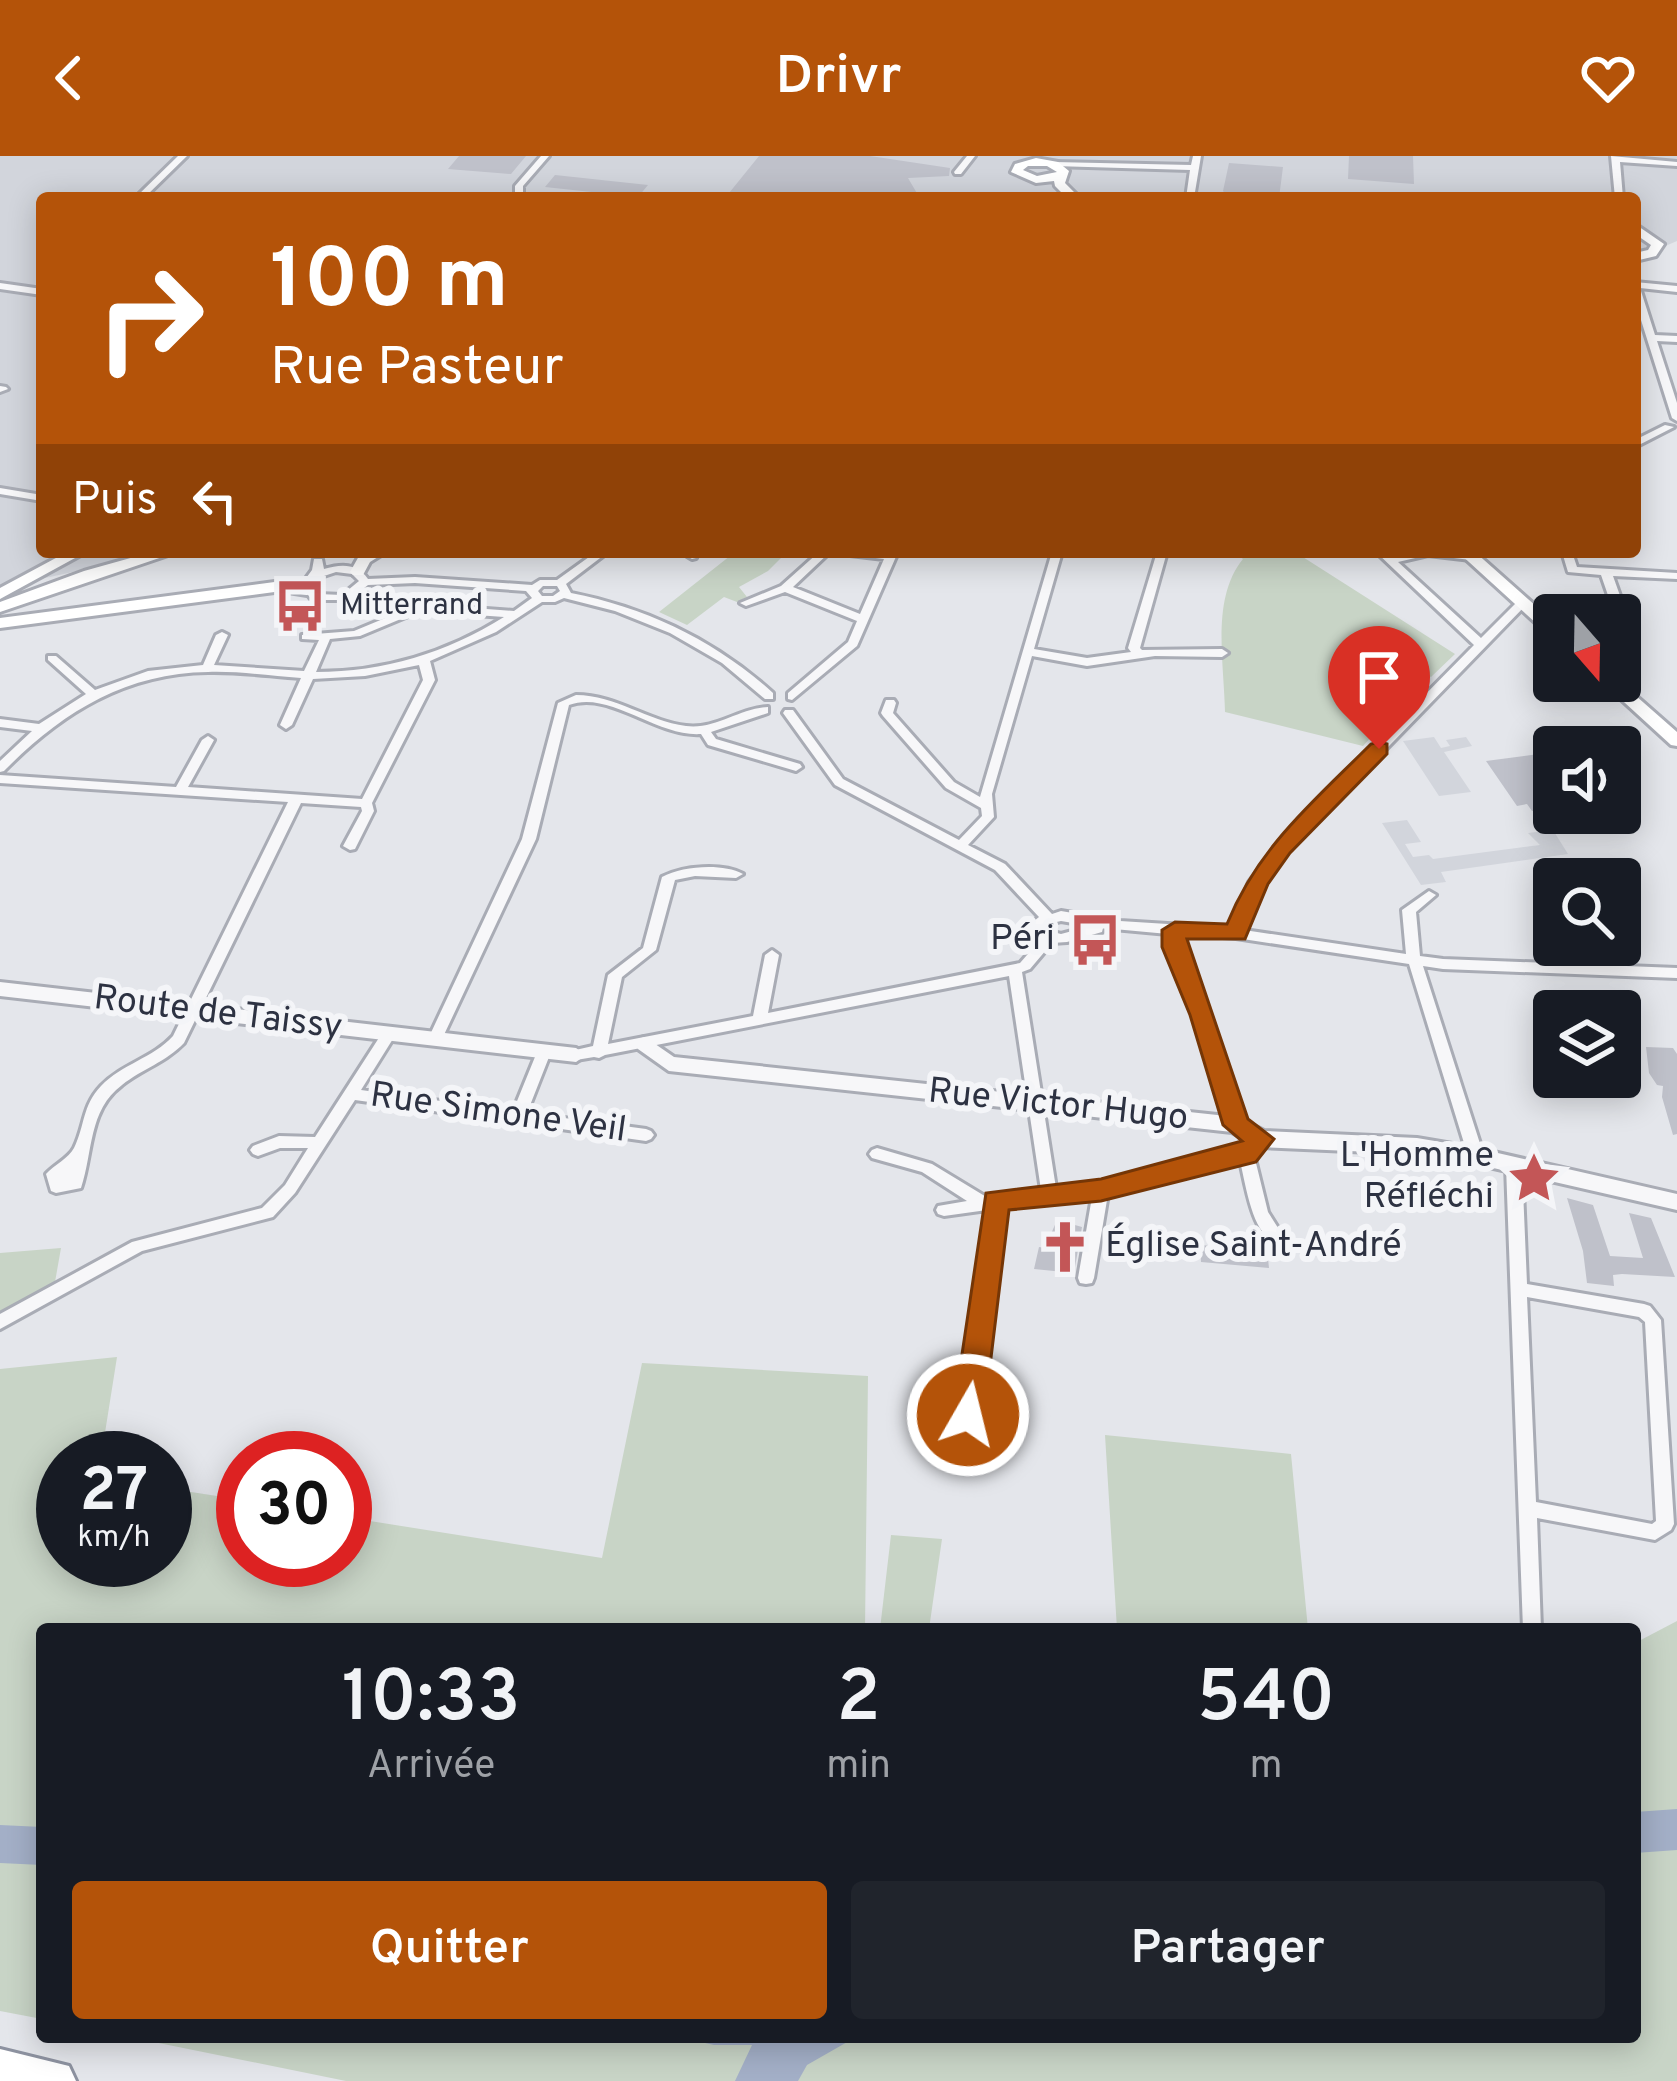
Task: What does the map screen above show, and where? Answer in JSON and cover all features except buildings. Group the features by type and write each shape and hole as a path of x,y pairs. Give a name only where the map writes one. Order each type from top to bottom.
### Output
{"highway":[{"path":"0,2071 54,2081"}],"main road":[{"path":"1050,166 1017,161 1018,174 1051,192"},
{"path":"1036,180 1050,166"},
{"path":"1050,166 1068,192"},
{"path":"1643,253 1677,248"},
{"path":"0,594 67,558"},
{"path":"0,605 137,558"},
{"path":"0,605 147,558"},
{"path":"361,577 366,558"},
{"path":"1477,558 1533,613"},
{"path":"0,623 312,582"},
{"path":"1633,702 1677,741"}],"street":[{"path":"145,192 183,156"},
{"path":"519,192 545,156"},
{"path":"958,172 971,156"},
{"path":"1191,192 1197,156"},
{"path":"1618,192 1615,158 1677,164"},
{"path":"1050,166 1194,168"},
{"path":"0,285 36,282"},
{"path":"0,285 36,291"},
{"path":"1641,286 1677,289"},
{"path":"1641,306 1675,424 1641,441"},
{"path":"1651,338 1677,339"},
{"path":"1661,369 1677,370"},
{"path":"0,491 36,496"},
{"path":"315,558 315,597 337,600 353,595 361,577"},
{"path":"319,558 361,577 536,593"},
{"path":"562,589 596,558"},
{"path":"746,603 784,588 818,558"},
{"path":"891,558 845,652 792,697 704,730 685,731 594,699 572,697 564,703 529,839 435,1039 575,1055 599,1053 1016,970 1038,954 1049,938"},
{"path":"960,846 988,817 986,794 1055,558"},
{"path":"1140,655 1134,648 1160,558"},
{"path":"1387,558 1481,645"},
{"path":"1569,558 1572,570 1677,576"},
{"path":"312,582 338,569"},
{"path":"1606,572 1614,594"},
{"path":"0,768 38,728 93,694 148,673 207,668 308,675 371,672 424,660 485,637 517,615 544,582 713,651 751,675 766,703 788,713 839,782 1000,867 1047,917 1071,925 1236,933 1415,961 1677,973"},
{"path":"784,588 864,620"},
{"path":"1236,933 1256,882 1282,848 1522,603"},
{"path":"306,637 356,634 419,608 517,615"},
{"path":"207,668 222,635"},
{"path":"286,725 326,637"},
{"path":"1030,652 1087,662 1222,653"},
{"path":"52,658 93,694"},
{"path":"350,846 368,812 366,803 429,680 424,660"},
{"path":"788,713 797,705 792,697"},
{"path":"890,703 886,713 950,785 987,806"},
{"path":"0,723 38,728"},
{"path":"704,730 712,742 796,767"},
{"path":"180,790 208,740"},
{"path":"0,779 366,803"},
{"path":"80,1154 93,1110 106,1089 169,1051 296,799"},
{"path":"599,1053 615,975 649,950 669,877 695,872 736,874"},
{"path":"1430,895 1409,910 1415,961 1476,1156"},
{"path":"1047,917 1039,927 1049,938 1065,939 1071,925"},
{"path":"1175,930 1175,947 1203,1015 1236,1125"},
{"path":"759,1022 772,955"},
{"path":"1016,970 1048,1195"},
{"name":"Route de Taissy","path":"0,989 435,1039"},
{"path":"0,1322 138,1246 267,1213 290,1189 389,1034"},
{"name":"Rue Victor Hugo","path":"645,1044 669,1064 1236,1125 1253,1146 1417,1146 1677,1202"},
{"path":"518,1117 544,1052"},
{"name":"Rue Simone Veil","path":"350,1094 646,1135"},
{"path":"258,1150 279,1142 320,1142"},
{"path":"944,1210 1101,1190 1253,1146 1260,1213 1272,1231"},
{"path":"877,1154 927,1168 989,1201"},
{"path":"1514,1166 1532,1623"},
{"path":"1086,1278 1101,1190"},
{"path":"989,1201 968,1415 981,1432 1007,1435"},
{"path":"1516,1289 1644,1311 1653,1320 1665,1523 1655,1532 1529,1509"}],"shaded area":[{"path":"0,156 1677,156 1677,241 1641,256 1641,192 36,192 36,558 138,558 17,584 0,594"},
{"path":"1434,737 1441,748 1450,746 1446,740 1466,737 1472,746 1444,752 1471,792 1439,796 1403,741"},
{"path":"1407,820 1421,842 1405,844 1413,857 1433,859 1540,845 1528,833 1533,832 1556,834 1568,854 1441,872 1446,882 1421,885 1382,823"}],"green space":[{"path":"727,558 781,558 739,587 747,597 737,602 724,597 687,625 659,612"},
{"path":"1304,558 1455,654 1431,677 1403,660 1354,663 1367,692 1399,707 1363,746 1225,712 1223,611 1243,559"},
{"path":"61,1248 55,1282 0,1312 0,1253"},
{"path":"117,1357 105,1431 36,1431 36,1587 192,1587 192,1492 216,1496 216,1587 372,1587 372,1521 602,1558 642,1363 868,1376 865,1623 36,1623 36,2018 0,2011 0,1369"},
{"path":"1105,1435 1291,1454 1307,1623 1117,1623"},
{"path":"891,1535 942,1539 930,1623 881,1623"},
{"path":"1677,1621 1677,2081 346,2081 159,2043 1641,2043 1641,1640"}],"water":[{"path":"1677,1809 1677,1850 1641,1853 1641,1812"},
{"path":"0,1825 36,1827 36,1865 0,1863"},
{"path":"705,2043 846,2043 807,2065 798,2081 735,2081 752,2045"}],"place":[{"name":"Mitterrand","path":"300,606"},
{"name":"Péri","path":"1095,940"},
{"name":"L'Homme Réfléchi","path":"1534,1178"},
{"name":"Église Saint-André","path":"1065,1247"}],"route":[{"path":"968,1415 996,1201 1101,1190 1246,1154 1260,1139 1236,1125 1203,1015 1175,947 1175,930 1236,933 1256,882 1282,848 1379,749"}]}
